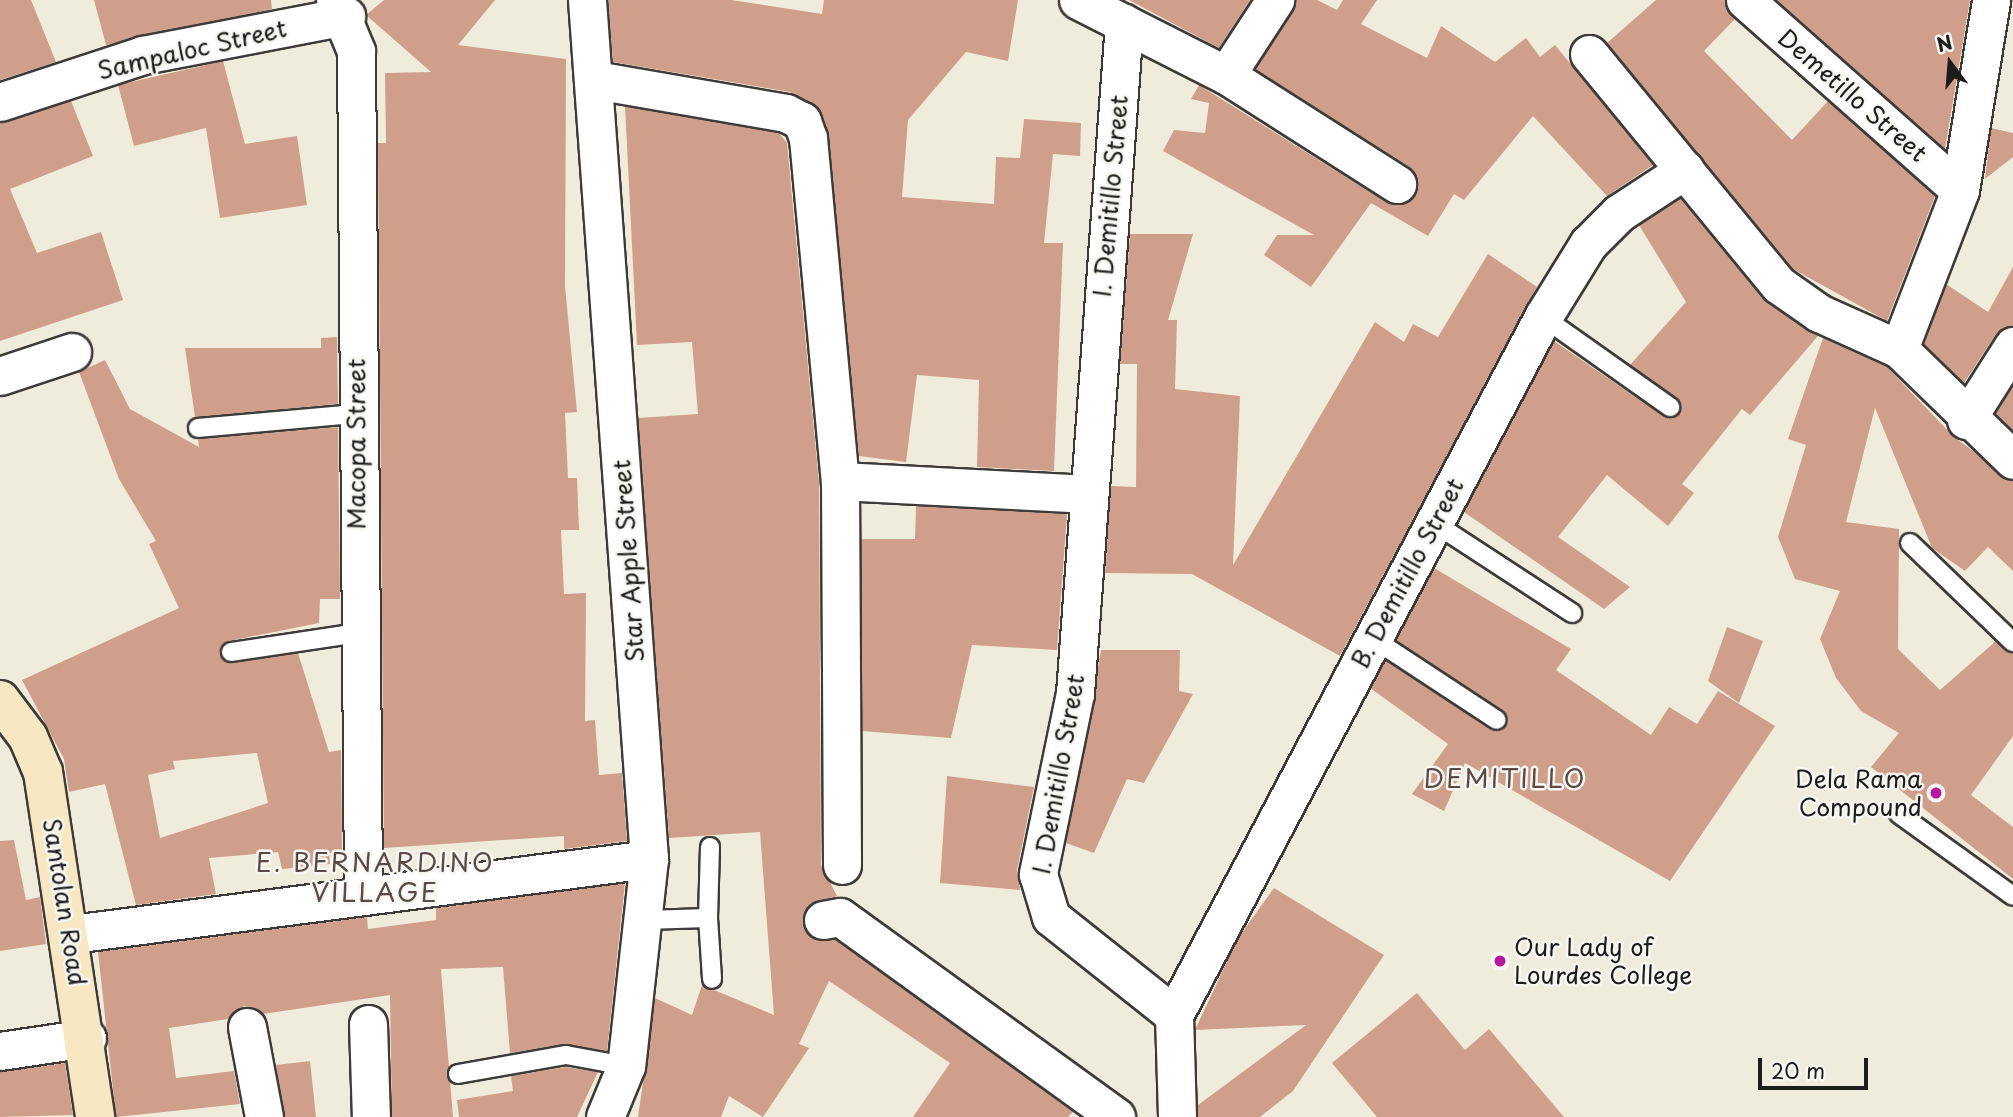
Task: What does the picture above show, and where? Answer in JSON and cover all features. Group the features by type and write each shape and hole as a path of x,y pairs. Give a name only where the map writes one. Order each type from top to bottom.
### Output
{"street":[{"name":"Star Apple Street","path":"587,0 596,80 649,859 645,920 626,1066 604,1117"},
{"path":"1078,0 1226,75 1397,184"},
{"path":"1226,75 1275,0"},
{"name":"Demetillo Street","path":"1745,0 1961,190"},
{"path":"1899,349 1961,190 2000,40 1991,0"},
{"name":"Sampaloc Street","path":"0,102 143,55 340,8"},
{"name":"Macopa Street","path":"340,8 356,51 355,414 363,894"},
{"name":"I. Demitillo Street","path":"1124,23 1085,494 1075,693 1038,874 1040,895 1051,917 1174,1015"},
{"path":"1589,54 1779,285 1819,313 1899,349 1966,420 2013,460"},
{"path":"596,80 802,121 808,138 840,481 842,865"},
{"name":"B. Demitillo Street","path":"1174,1015 1543,317 1588,244 1619,213 1685,170"},
{"path":"1966,420 2013,345"},
{"path":"0,376 72,352"},
{"path":"840,481 1085,494"},
{"name":"Santolan Road","path":"0,700 28,737 43,772 72,934 95,1117"},
{"path":"72,934 363,894 649,859"},
{"path":"823,920 840,916 1116,1117"},
{"path":"1174,1015 1177,1117"},
{"path":"368,1024 371,1117"},
{"path":"247,1027 264,1117"},
{"path":"0,1051 87,1038"}],"lane":[{"path":"1543,317 1670,407"},
{"path":"198,428 355,414"},
{"path":"1434,523 1572,613"},
{"path":"1910,543 2013,642"},
{"path":"231,652 358,633"},
{"path":"1372,639 1497,720"},
{"path":"1899,814 2013,896"},
{"path":"710,847 708,918 712,979"},
{"path":"645,920 708,918"},
{"path":"458,1074 566,1055 626,1066"}],"building":[{"path":"0,0 31,0 56,62 0,80"},
{"path":"94,0 271,0 272,9 106,45"},
{"path":"384,0 495,0 458,45 566,59 565,286 577,412 565,413 568,478 577,478 579,530 561,530 564,594 586,593 585,721 595,720 599,775 622,773 627,841 564,849 564,836 384,848 378,143 386,143 385,73 431,72 366,15"},
{"path":"608,0 731,0 822,14 824,0 1018,0 1008,61 966,52 908,120 902,197 994,204 996,157 1020,158 1024,119 1081,123 1080,156 1053,154 1044,243 1063,243 1054,471 977,467 979,380 917,375 906,462 859,456 822,114 790,92 613,62"},
{"path":"1129,0 1250,0 1219,48"},
{"path":"1296,0 1317,0 1337,10 1343,0 1377,0 1361,24 1427,58 1441,26 1495,62 1526,38 1540,57 1555,45 1653,165 1607,196 1533,116 1464,200 1454,194 1428,236 1371,203 1311,287 1264,255 1277,235 1314,235 1163,151 1174,130 1205,133 1209,103 1191,99 1199,85 1386,202 1397,205 1414,196 1418,184 1408,166 1255,69"},
{"path":"1656,0 1725,0 1735,19 1704,51 1792,140 1828,101 1935,196 1887,321 1793,269 1607,43"},
{"path":"1777,0 1970,0 1945,149"},
{"path":"223,61 245,144 297,136 307,205 220,218 206,128 134,146 118,85"},
{"path":"71,101 93,156 10,189 37,253 101,232 123,300 0,341 0,122"},
{"path":"625,106 779,133 787,143 819,483 821,865 837,896 810,904 803,924 815,939 835,939 1073,1112 1068,1117 913,1117 950,1063 829,981 799,1044 809,1048 763,1117 729,1096 721,1117 638,1117 655,998 692,1015 702,985 774,1015 760,832 669,838 638,418 698,414 692,342 637,345"},
{"path":"1991,128 2013,133 2013,157 1985,179"},
{"path":"1680,198 1763,299 1818,336 1750,415 1742,409 1682,484 1694,493 1668,526 1607,475 1558,537 1630,587 1604,609 1464,512 1554,341 1663,416 1680,413 1677,398 1630,365 1686,302 1639,225"},
{"path":"1130,234 1193,234 1168,320 1177,320 1175,389 1240,396 1233,565 1375,322 1404,342 1413,324 1438,337 1488,254 1537,287 1340,656 1192,574 1105,573 1111,486 1136,487 1137,364 1120,364"},
{"path":"2013,267 2013,325 1996,334 1964,383 1924,344 1946,284 1988,312"},
{"path":"337,337 338,404 195,417 185,348 321,348 321,338"},
{"path":"1823,338 1887,367 1954,437 2013,480 2013,571 1988,547 1965,571 1932,548 1875,408 1846,522 1899,529 1898,649 1940,690 1996,641 2013,653 2013,736 1971,795 2013,827 2013,879 1871,767 1899,733 1861,711 1836,678 1820,639 1840,591 1795,579 1778,537 1806,445 1788,439"},
{"path":"105,360 130,409 199,447 198,439 338,427 340,599 320,599 319,623 229,641 220,653 232,663 298,653 329,752 341,750 342,851 329,853 330,864 282,869 278,852 209,858 216,894 136,905 105,784 69,792 64,759 22,680 179,608 149,544 156,541 119,479 79,372","holes":["257,753 268,803 160,838 148,775 175,769 173,761"]},
{"path":"2013,385 2013,431 1995,413"},
{"path":"916,506 1067,514 1057,650 972,645 951,738 862,731 861,539 915,539"},
{"path":"1434,568 1571,649 1556,670 1651,735 1669,707 1697,724 1718,691 1775,726 1670,881 1465,763 1444,811 1412,794 1448,744 1370,688 1385,660 1491,730 1501,730 1508,721 1503,710 1396,640"},
{"path":"1727,627 1763,641 1739,703 1708,681"},
{"path":"1101,650 1180,650 1179,691 1193,694 1144,783 1127,779 1094,853 1066,843"},
{"path":"947,776 1034,787 1017,870 1020,890 940,883"},
{"path":"14,840 26,900 40,897 46,944 0,951 0,841"},
{"path":"625,883 607,1051 564,1044 510,1053 503,967 441,969 453,1117 392,1117 390,995 263,1014 244,1006 228,1019 169,1028 176,1078 234,1071 240,1104 116,1117 98,952 367,917 368,929 436,920 436,908"},
{"path":"1274,888 1384,955 1293,1091 1260,1117 1198,1117 1198,1105 1306,1025 1195,1030 1238,938"},
{"path":"1417,993 1465,1050 1489,1029 1564,1117 1377,1117 1332,1063"},
{"path":"310,1061 316,1117 284,1117 276,1065"},
{"path":"65,1063 73,1115 0,1117 0,1072"},
{"path":"566,1067 598,1072 577,1117 459,1117 457,1100 513,1091 511,1076"}],"place":[{"name":"Dela Rama Compound","path":"1936,793"},
{"name":"Our Lady of Lourdes College","path":"1500,961"}],"district":[{"name":"DEMITILLO","path":"1505,778"},
{"name":"E. BERNARDINO VILLAGE","path":"375,877"}]}
